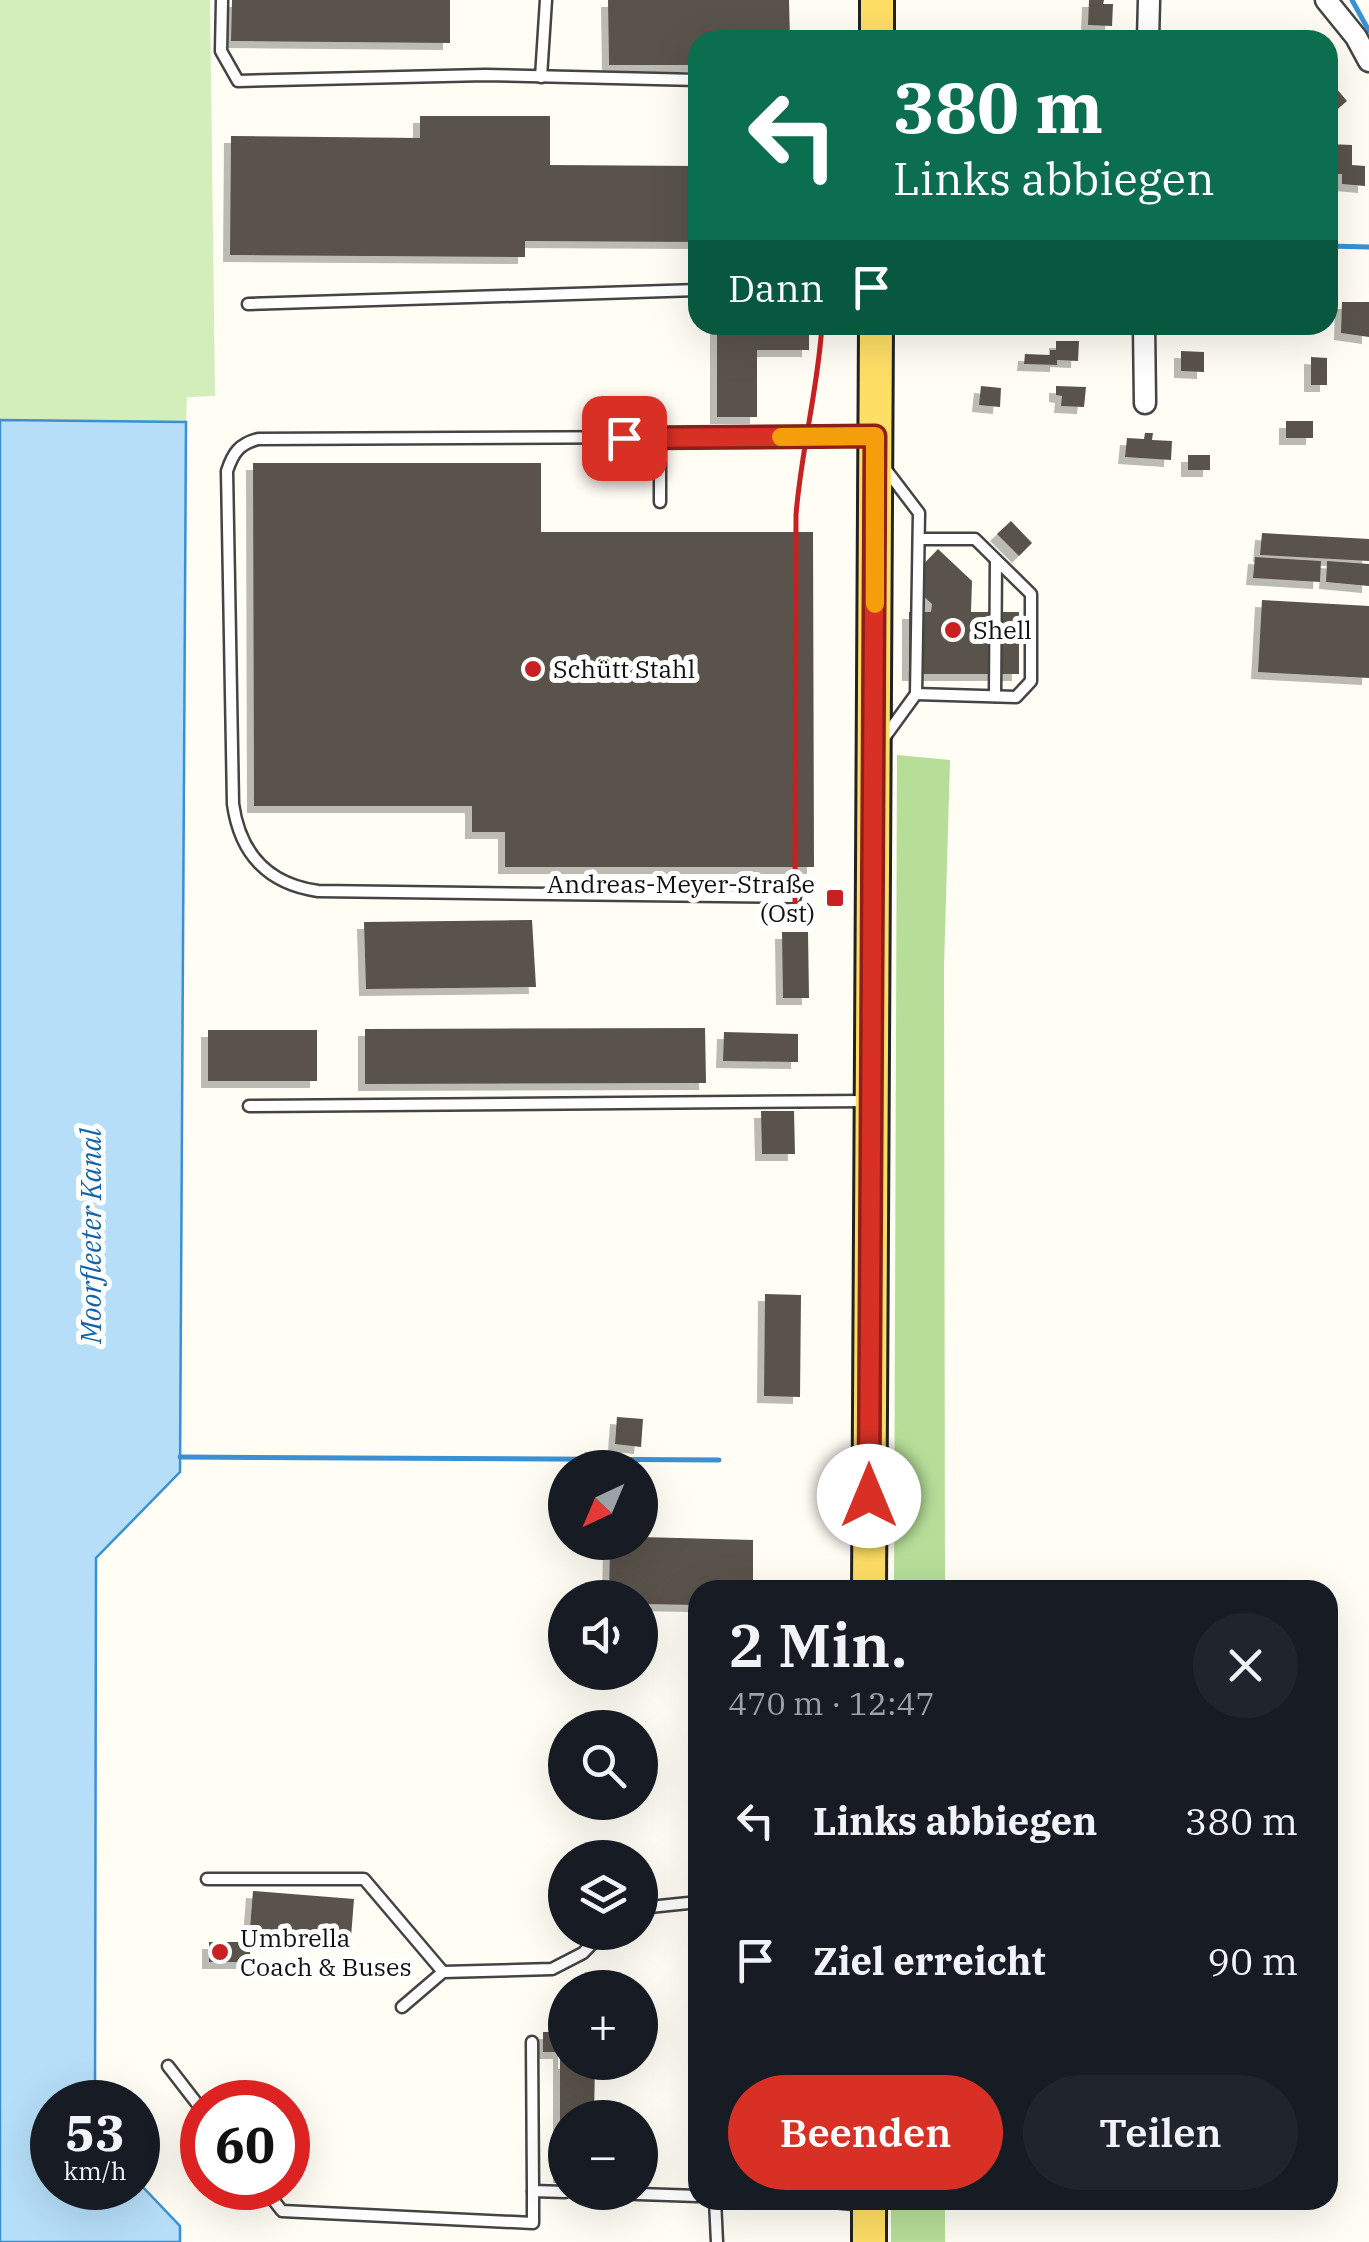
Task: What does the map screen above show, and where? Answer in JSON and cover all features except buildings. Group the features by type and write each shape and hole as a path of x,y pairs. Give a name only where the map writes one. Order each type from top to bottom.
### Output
{"main road":[{"path":"877,30 878,0"},
{"path":"869,1580 876,335"},
{"path":"869,2210 869,2242"}],"street":[{"path":"1148,30 1149,0"},
{"path":"1326,0 1356,37 1369,61"},
{"path":"1144,335 1145,404"}],"lane":[{"path":"222,0 221,51 238,81 485,75 688,80"},
{"path":"541,77 546,0"},
{"path":"248,304 688,290"},
{"path":"660,437 660,502"},
{"path":"795,897 296,888 258,864 244,846 236,826 227,490 227,472 236,450 245,442 258,439 660,437 875,445 919,512 916,694 875,750"},
{"path":"916,694 1016,697 1031,681 1030,594 976,539 918,538"},
{"path":"994,696 996,560"},
{"path":"249,1106 872,1102"},
{"path":"207,1879 364,1879 443,1972"},
{"path":"658,1906 688,1903"},
{"path":"402,2007 443,1972 552,1969 586,1950"},
{"path":"281,2210 532,2224 532,2042"},
{"path":"168,2066 180,2082"},
{"path":"533,2191 548,2191"},
{"path":"658,2195 688,2196"},
{"path":"715,2210 717,2242"}],"green space":[{"path":"0,0 210,0 215,396 187,397 186,422 0,420"},
{"path":"897,755 950,760 944,967 945,1580 894,1580"},
{"path":"891,2210 945,2210 945,2242 891,2242"}],"water":[{"name":"Moorfleeter Kanal","path":"0,420 186,422 180,1472 96,1558 95,2080 30,2080 30,2210 160,2210 160,2205 180,2226 180,2242 0,2242"}],"waterway":[{"path":"1352,0 1369,31"},
{"path":"1338,246 1369,247"},
{"path":"180,1457 719,1460"}],"railway":[{"path":"795,911 796,515 821,335"}],"slow traffic":[{"path":"781,437 875,436 875,604"}],"place":[{"name":"Shell","path":"953,630"},
{"name":"Schütt Stahl","path":"533,669"},
{"name":"Andreas-Meyer-Straße (Ost)","path":"835,898"},
{"name":"Umbrella Coach & Buses","path":"220,1952"}],"route":[{"path":"624,438 875,436 869,1496"}]}
